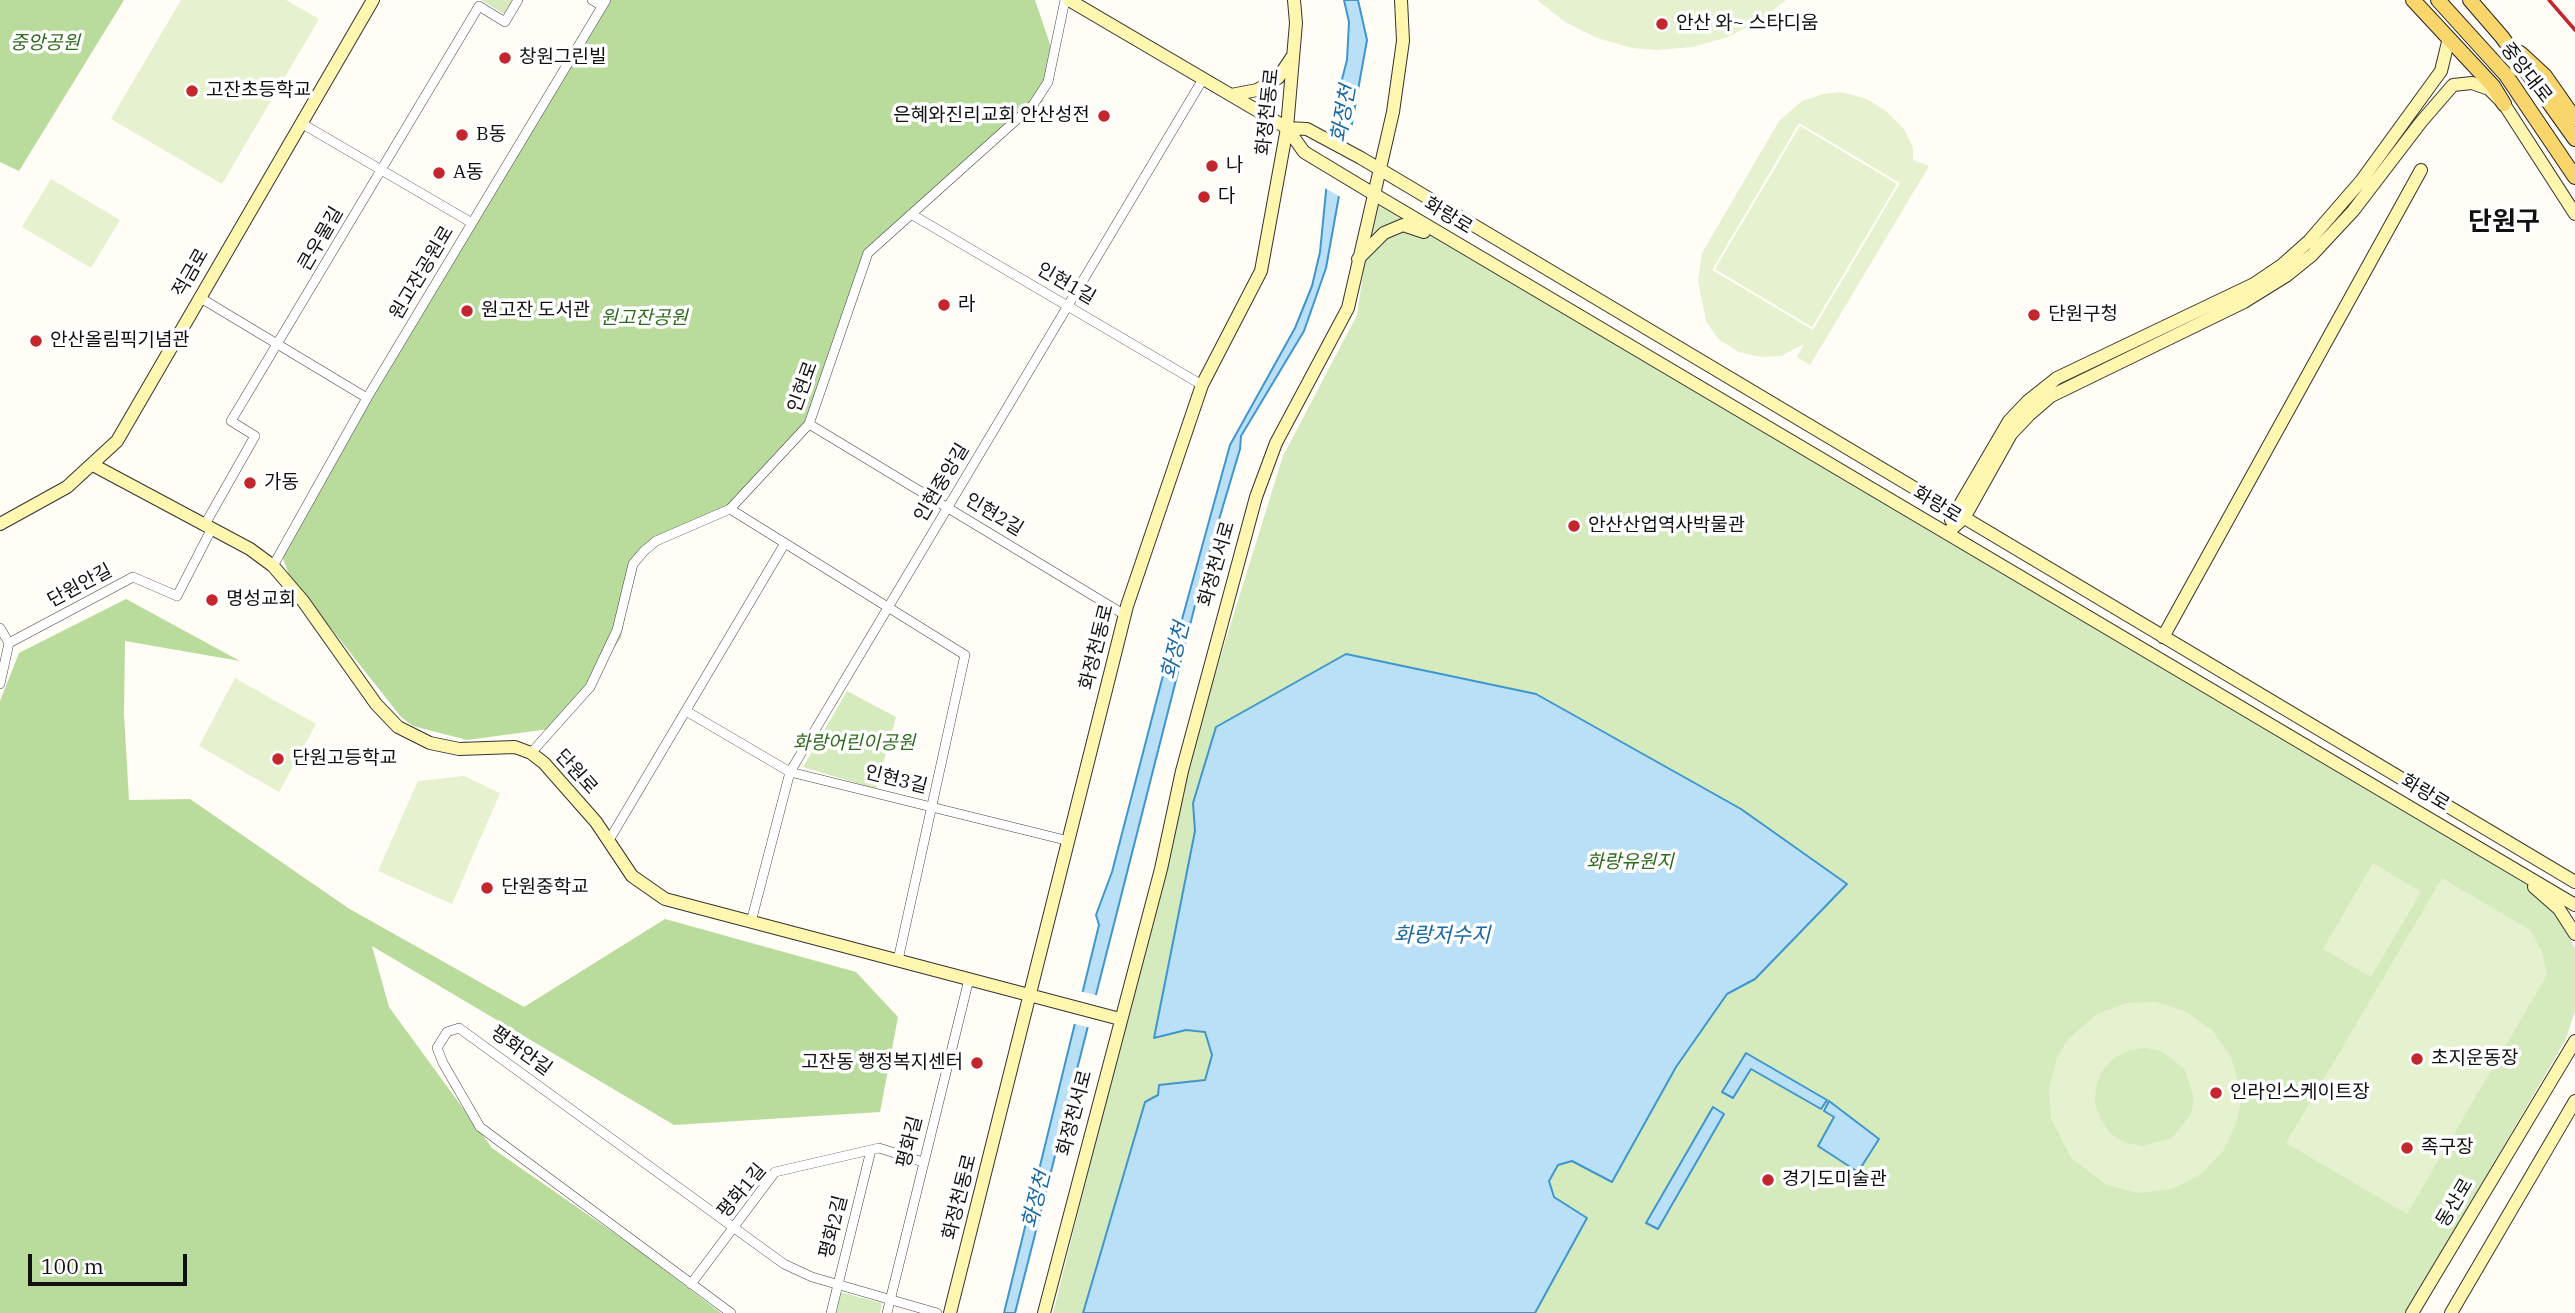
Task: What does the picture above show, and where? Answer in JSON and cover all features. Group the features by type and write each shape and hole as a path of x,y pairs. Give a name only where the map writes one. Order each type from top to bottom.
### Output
{"main road":[{"path":"2413,0 2493,86 2504,104"},
{"name":"중앙대로","path":"2438,0 2506,75 2575,177"},
{"name":"중앙대로","path":"2470,0 2502,37 2575,139"},
{"path":"2502,37 2545,76 2575,119"}],"street":[{"name":"적금로","path":"0,524 68,487 117,441 198,297 373,0"},
{"name":"큰우물길","path":"208,528 256,436 230,421 479,6 505,22 518,0"},
{"path":"593,0 604,3"},
{"name":"화랑로","path":"1067,0 1287,128 1304,152 1372,193 2575,905"},
{"name":"인현로","path":"531,753 590,687 617,631 633,564 656,541 730,509 809,424 868,253 1033,105 1048,82 1067,0"},
{"name":"화정천동로","path":"950,1313 1125,615 1202,385 1261,271 1287,128 1294,54 1294,0"},
{"name":"화정천서로","path":"1044,1313 1115,1017 1161,869 1182,771 1256,497 1276,443 1348,308 1377,169 1393,112 1403,41 1401,0"},
{"name":"원고잔공원로","path":"273,566 368,398 604,3"},
{"path":"1959,515 2009,421 2057,379 2254,284 2282,265 2309,241 2361,181 2441,71 2449,38"},
{"path":"1231,95 1257,90 1278,78 1294,54"},
{"name":"인현중앙길","path":"751,922 790,772 1203,79"},
{"path":"1947,533 2011,435 2029,415 2051,396 2244,302 2312,255 2353,211 2453,85 2472,83 2489,89 2504,104 2575,214"},
{"path":"301,122 472,223"},
{"name":"화랑로","path":"1287,128 1307,129 1361,158 2575,882"},
{"path":"2163,636 2421,170"},
{"name":"인현1길","path":"911,214 1202,385"},
{"path":"1357,259 1384,233 1403,225 1414,226 1434,237 1458,244"},
{"path":"198,297 368,398"},
{"name":"인현2길","path":"809,424 1125,615"},
{"name":"단원로","path":"93,465 250,549 273,566 303,601 376,704 398,727 430,743 459,748 515,747 531,753 544,763 579,803 632,876 665,899 1115,1017"},
{"path":"730,509 965,655 898,960"},
{"name":"단원안길","path":"9,643 133,577 177,596 208,528"},
{"path":"608,842 785,543"},
{"path":"0,628 9,643 0,684"},
{"name":"인현3길","path":"686,711 790,772 1069,841"},
{"path":"2507,864 2559,909 2575,934"},
{"name":"평화길","path":"887,1313 969,979"},
{"name":"평화안길","path":"731,1313 480,1127 437,1048 447,1032 459,1028 784,1264 838,1286 937,1313"},
{"path":"2568,1053 2575,1028"},
{"name":"동산로","path":"2412,1313 2575,1041"},
{"path":"2451,1313 2575,1101"},
{"name":"평화1길","path":"691,1284 775,1172 879,1148 923,1162"},
{"name":"평화2길","path":"831,1313 871,1150"}],"green space":[{"name":"중앙공원","path":"0,0 124,0 19,171 0,162"},
{"path":"181,0 286,0 319,19 222,184 111,119"},
{"path":"481,0 512,0 504,14"},
{"name":"원고잔공원","path":"610,0 1035,0 1052,50 1043,101 873,253 816,414 733,509 660,539 635,565 621,637 601,669 549,729 467,740 413,726 401,717 289,575 280,550"},
{"name":"안산 와~ 스타디움","path":"1537,0 1786,0 1761,20 1728,37 1693,47 1657,50 1632,48 1597,38 1565,22"},
{"path":"1842,92 1867,99 1886,111 1904,129 1913,148 1913,160 1929,166 1810,365 1797,357 1804,344 1781,356 1762,357 1739,352 1718,339 1706,321 1698,281 1702,253 1779,121 1802,101 1823,94","holes":["1799,123 1900,183 1813,330 1712,270"]},
{"path":"1800,126 1897,184 1812,327 1715,269"},
{"path":"51,179 120,220 91,268 22,227"},
{"name":"화랑유원지","path":"1376,187 2510,866 2553,910 2575,948 2575,1011 2566,1039 2406,1313 1053,1313 1204,710 1283,456 1357,315"},
{"path":"126,599 240,661 125,641 124,714 129,800 190,799 348,908 524,1007 665,919 856,972 898,1017 880,1112 674,1125 372,946 389,1007 492,1148 637,1249 721,1313 0,1313 0,701 19,653"},
{"path":"235,678 316,724 279,792 199,746"},
{"name":"화랑어린이공원","path":"847,691 896,717 876,789 803,767"},
{"path":"464,776 500,793 452,904 378,871 418,781"},
{"path":"2373,863 2421,892 2371,977 2323,949"},
{"name":"초지운동장","path":"2442,878 2530,930 2542,951 2547,975 2407,1214 2286,1143"},
{"name":"인라인스케이트장","path":"2156,1002 2185,1011 2212,1030 2231,1057 2240,1088 2237,1121 2224,1150 2201,1174 2172,1189 2139,1193 2107,1185 2071,1158 2051,1118 2049,1087 2057,1058 2068,1039 2097,1014 2126,1003","holes":["2146,1048 2161,1051 2185,1069 2194,1099 2191,1114 2172,1138 2143,1146 2126,1143 2111,1134 2101,1120 2095,1104 2096,1087 2102,1071 2114,1058 2129,1050"]},
{"path":"840,1292 882,1303 880,1313 835,1313"}],"water":[{"name":"화정천","path":"1344,0 1358,0 1367,40 1326,268 1304,331 1241,436 1240,449 1204,570 1015,1313 1004,1313 1099,925 1096,915 1112,872 1173,637 1181,623 1230,445 1295,328 1312,286 1320,252 1334,110 1347,60 1349,22"},
{"name":"화랑저수지","path":"1346,654 1536,694 1741,809 1847,884 1755,979 1727,994 1676,1067 1612,1182 1572,1161 1558,1165 1549,1181 1554,1197 1587,1218 1535,1313 1083,1313 1145,1102 1158,1095 1159,1085 1205,1080 1212,1055 1205,1032 1186,1030 1154,1038 1195,831 1193,803 1216,727"},
{"path":"1746,1053 1827,1100 1821,1109 1751,1069 1733,1098 1722,1092"},
{"path":"1829,1101 1879,1139 1858,1172 1818,1146 1834,1117 1824,1111"},
{"path":"1713,1107 1724,1114 1658,1229 1646,1223"}],"pier":[{"path":"1330,112 1355,127 1342,198 1323,187"},
{"path":"1079,991 1100,996 1091,1028 1071,1023"}],"railway":[{"path":"2549,0 2575,30"}],"place":[{"name":"안산 와~ 스타디움","path":"1662,24"},
{"name":"창원그린빌","path":"505,58"},
{"name":"고잔초등학교","path":"192,91"},
{"name":"은혜와진리교회 안산성전","path":"1104,116"},
{"name":"B동","path":"462,135"},
{"name":"나","path":"1212,166"},
{"name":"A동","path":"439,173"},
{"name":"다","path":"1204,197"},
{"name":"라","path":"944,305"},
{"name":"원고잔 도서관","path":"467,311"},
{"name":"단원구청","path":"2034,315"},
{"name":"안산올림픽기념관","path":"36,341"},
{"name":"가동","path":"250,483"},
{"name":"안산산업역사박물관","path":"1574,526"},
{"name":"명성교회","path":"212,600"},
{"name":"단원고등학교","path":"278,759"},
{"name":"단원중학교","path":"487,888"},
{"name":"초지운동장","path":"2417,1059"},
{"name":"고잔동 행정복지센터","path":"977,1063"},
{"name":"인라인스케이트장","path":"2216,1093"},
{"name":"족구장","path":"2407,1148"},
{"name":"경기도미술관","path":"1768,1180"}],"district":[{"name":"단원구","path":"2504,222"}]}
